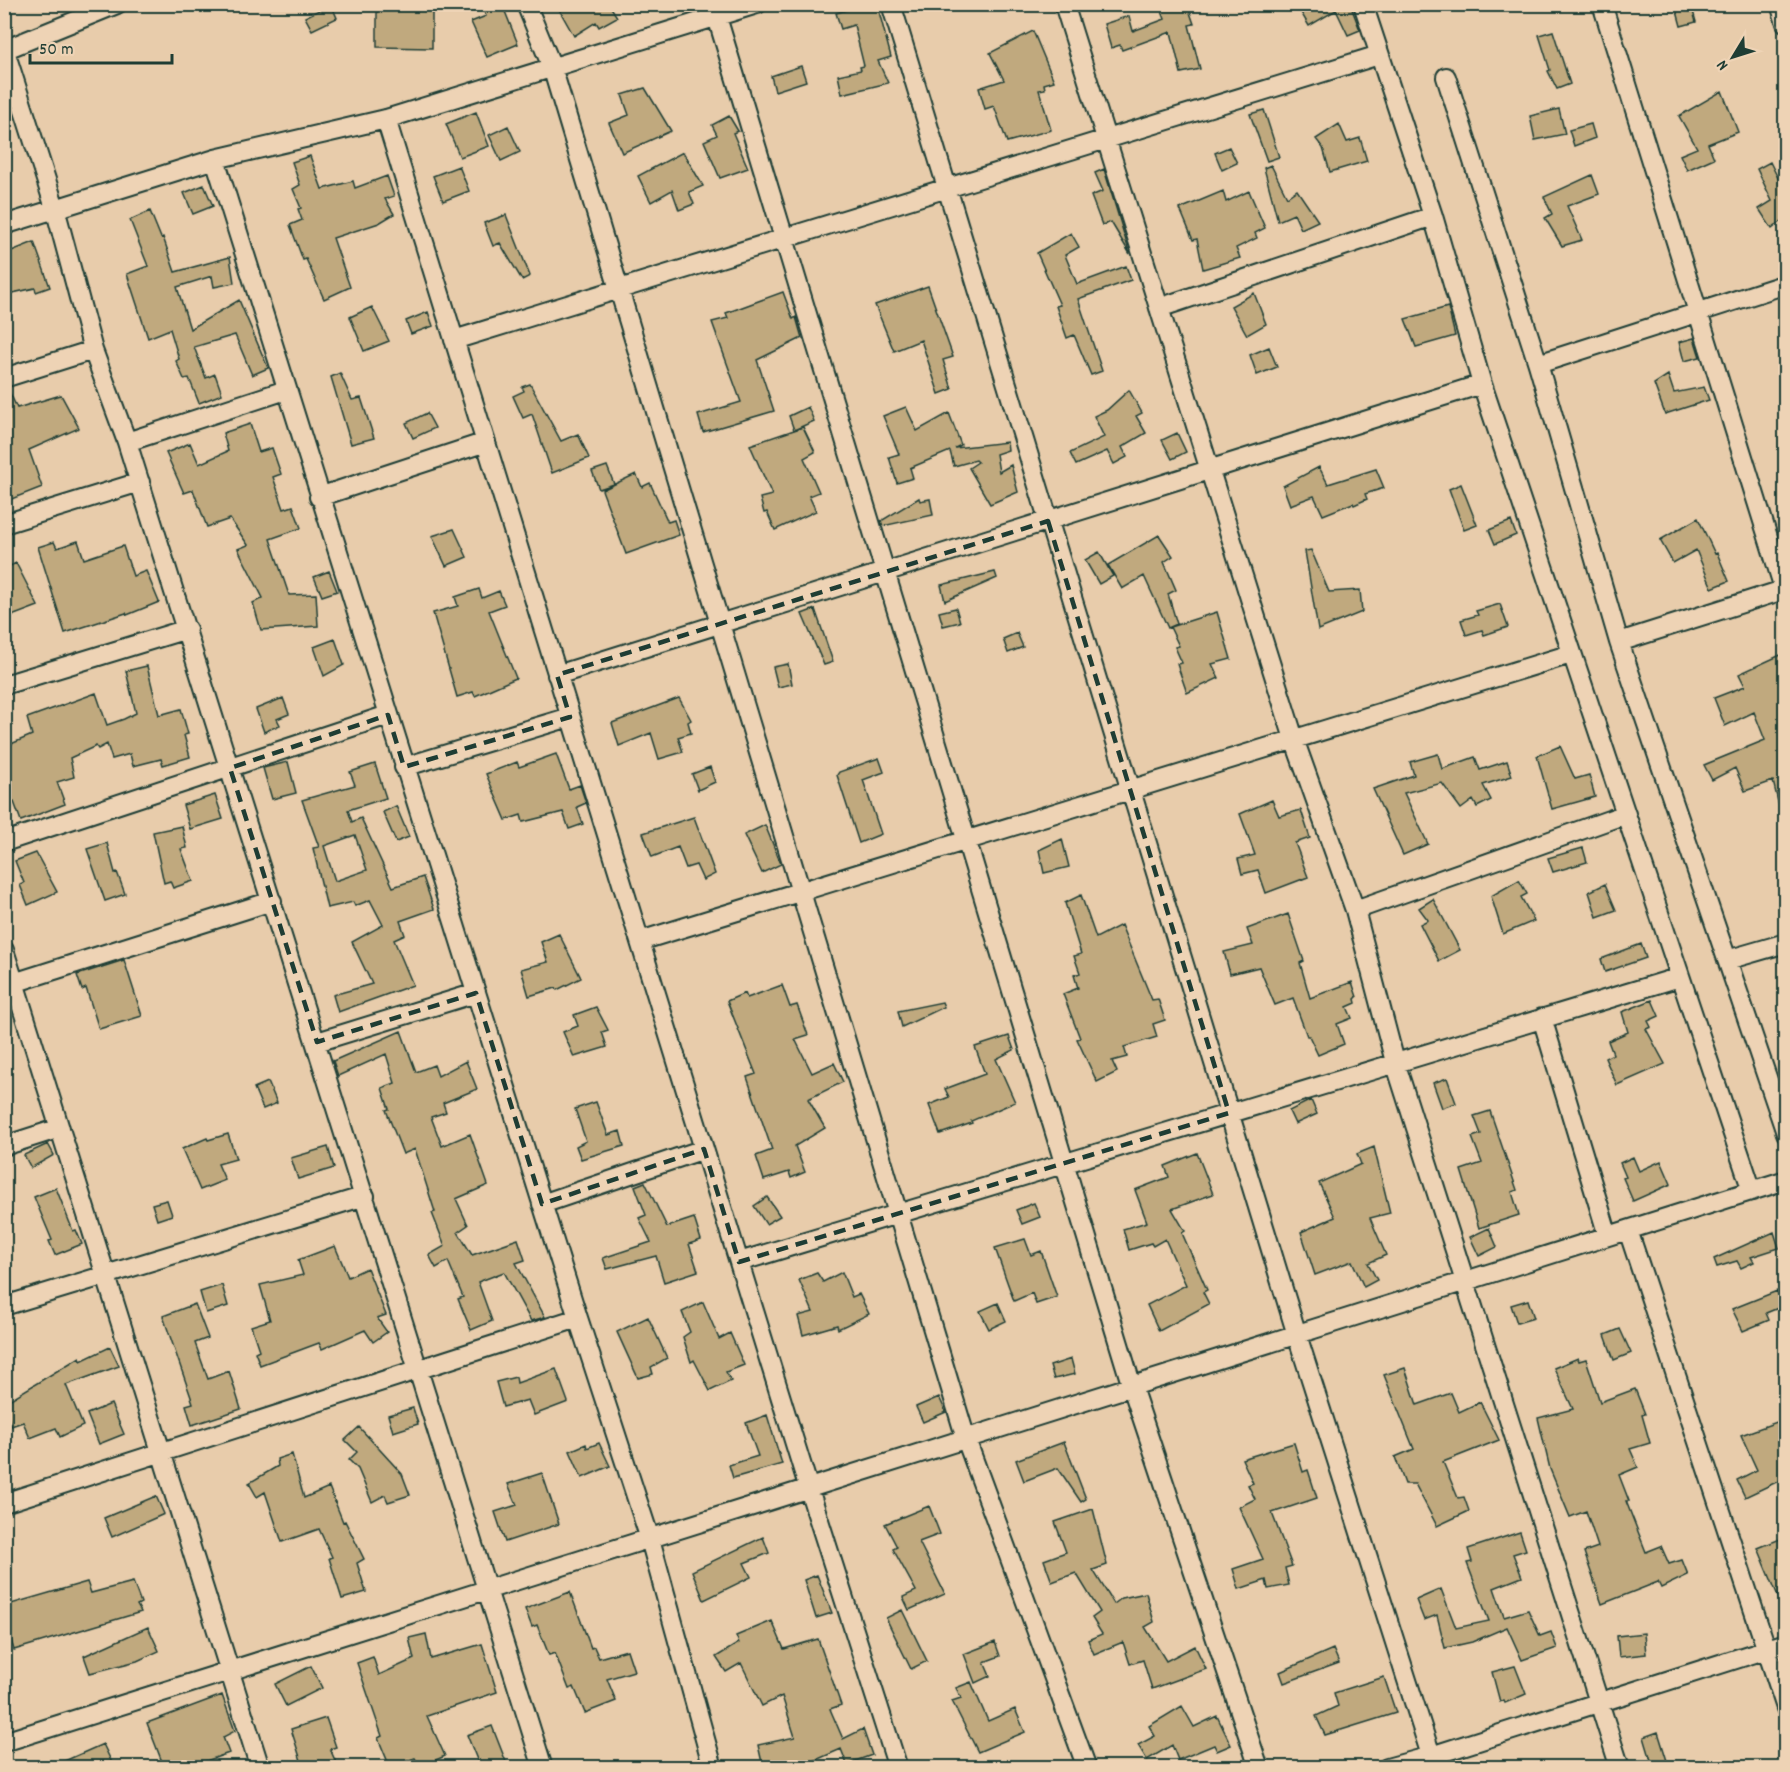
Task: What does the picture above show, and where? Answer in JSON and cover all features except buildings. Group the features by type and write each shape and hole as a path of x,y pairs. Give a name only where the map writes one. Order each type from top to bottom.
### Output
{"street":[{"path":"117,4 5,50 55,208 93,350 128,442 490,1590 543,1767"},
{"path":"526,4 552,68 966,1439 1087,1767"},
{"path":"4,225 215,159 386,119 757,4"},
{"path":"891,4 1297,1335 1433,1762"},
{"path":"1064,4 1294,739 1356,910 1395,1062 1463,1282 1620,1767"},
{"path":"1363,4 1433,216 1482,384 1752,1191"},
{"path":"1602,4 1785,591 1619,642"},
{"path":"1780,4 1785,23"},
{"path":"717,17 1132,1387 1259,1767"},
{"path":"454,340 1379,55"},
{"path":"1446,77 1538,364 1619,642 1785,1133"},
{"path":"386,119 808,1489 898,1767"},
{"path":"215,159 404,767 650,1539 713,1767"},
{"path":"1159,308 1433,216"},
{"path":"1538,364 1785,284"},
{"path":"4,378 93,350"},
{"path":"557,675 1482,384"},
{"path":"128,442 286,390"},
{"path":"319,497 486,442"},
{"path":"4,524 140,482"},
{"path":"4,685 187,629"},
{"path":"640,941 1571,654"},
{"path":"4,842 388,714"},
{"path":"404,767 570,717"},
{"path":"1356,910 1626,814"},
{"path":"10,985 272,901"},
{"path":"1727,960 1785,943"},
{"path":"4,950 10,985 60,1128 260,1767"},
{"path":"739,1262 1680,976"},
{"path":"317,1042 476,993"},
{"path":"1542,1018 1608,1236"},
{"path":"4,1146 60,1128"},
{"path":"542,1204 704,1149"},
{"path":"4,1742 1785,1180"},
{"path":"4,1306 365,1196"},
{"path":"1628,1230 1785,1708"},
{"path":"4,1503 578,1318"},
{"path":"1387,1767 1433,1762 1600,1703 1785,1643"}],"highlighted area":[{"path":"1048,521 1229,1113 739,1262 704,1149 542,1204 476,993 317,1042 230,768 388,715 404,767 570,717 557,675"}]}
